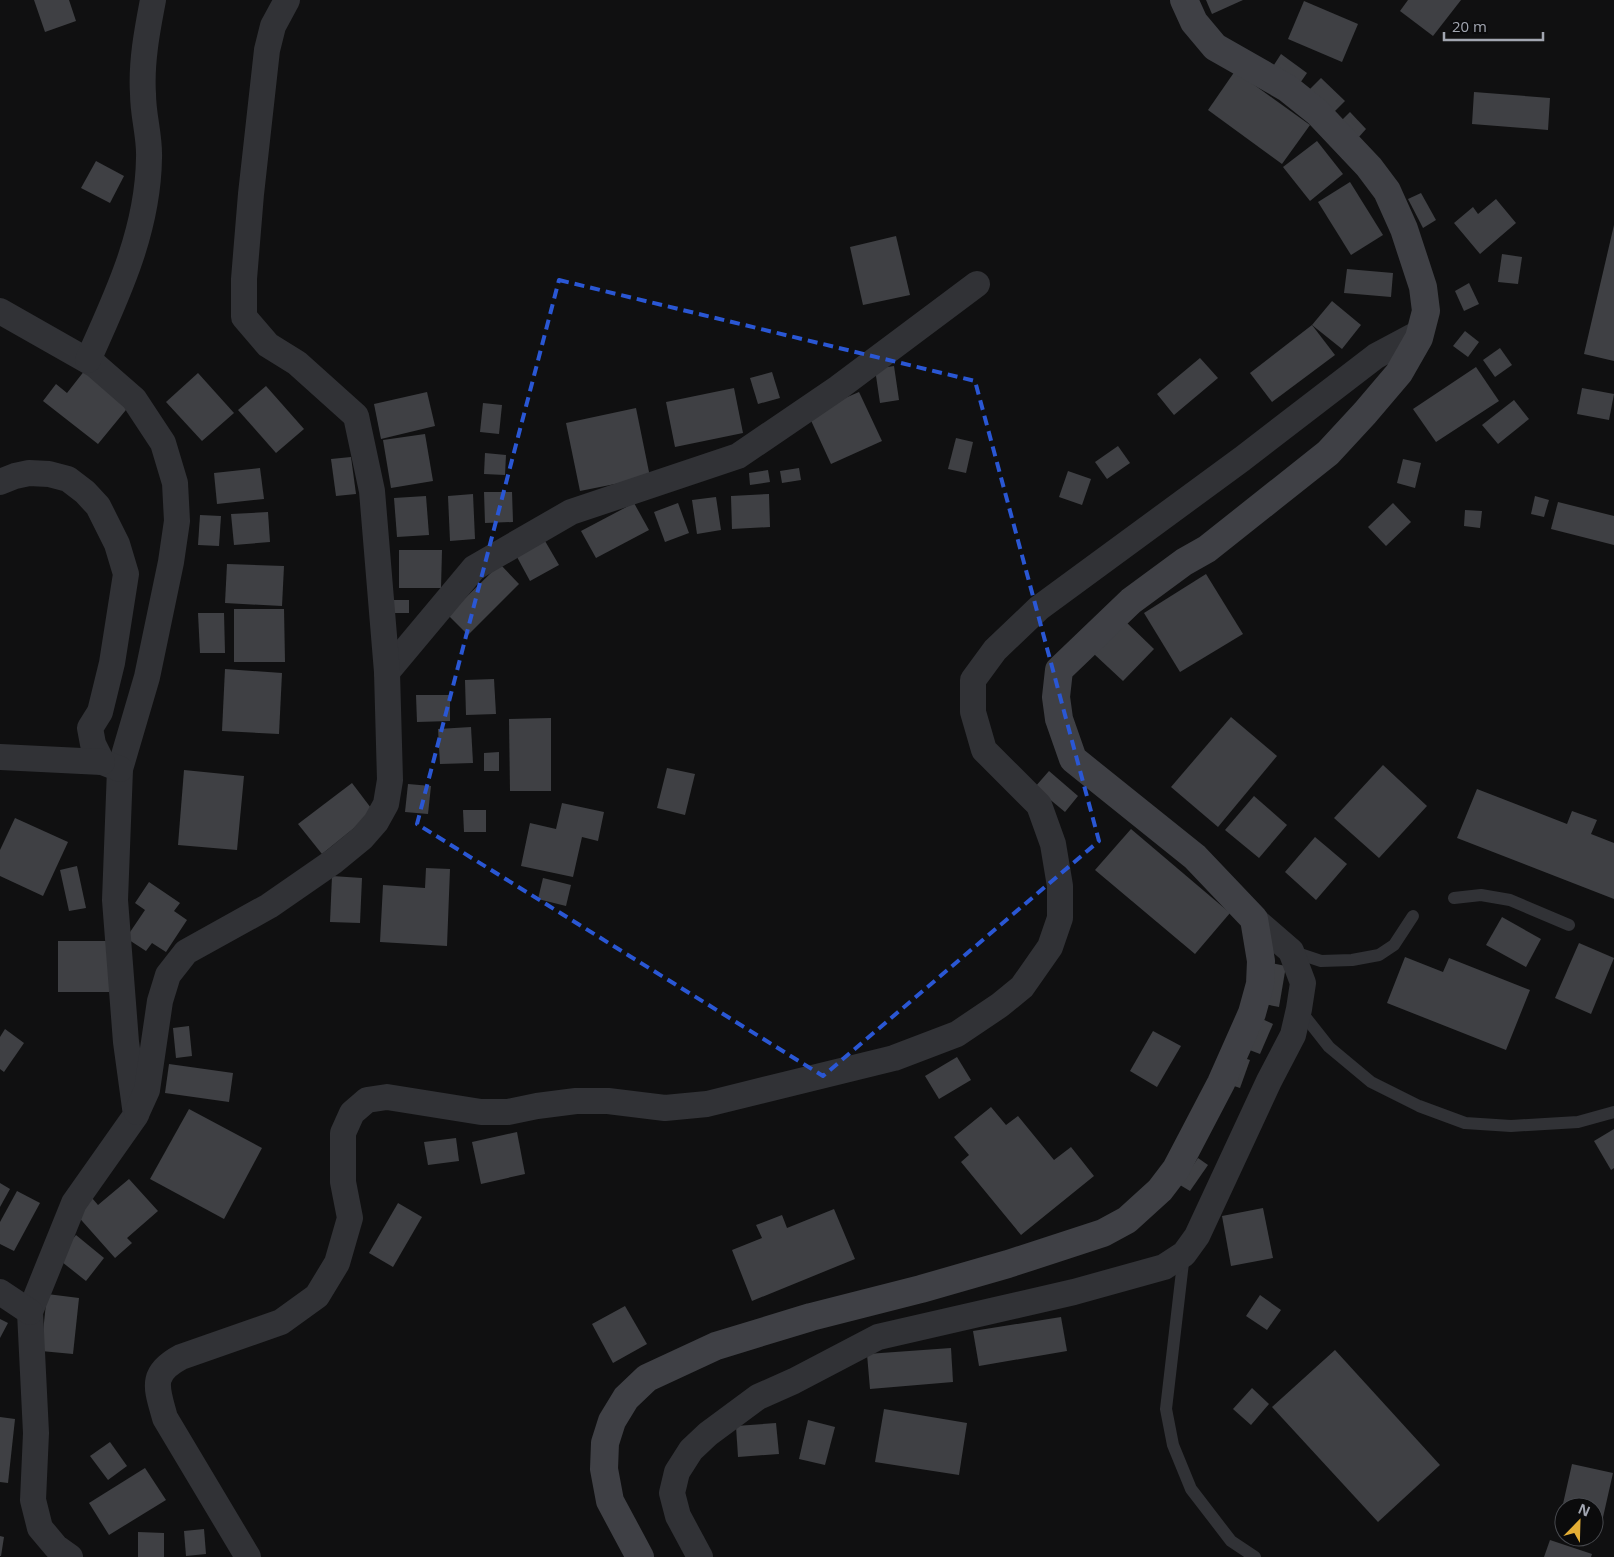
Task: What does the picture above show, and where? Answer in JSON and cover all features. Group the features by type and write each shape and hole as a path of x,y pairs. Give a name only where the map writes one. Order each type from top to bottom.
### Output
{"street":[{"path":"88,360 134,252 144,210 149,158 142,94 145,53 153,0"},
{"path":"267,0 273,26"},
{"path":"70,1557 56,1547 40,1528 33,1500 36,1433 30,1312 74,1203 136,1115 148,1090 160,1001 168,975 186,952 269,906 362,838 376,822 386,804 390,780 387,672 372,491 356,416 297,362 268,345 244,317 244,271 267,50 273,26 287,0"},
{"path":"700,1557 678,1516 672,1493 677,1472 691,1450 702,1439 758,1397 794,1381 878,1337 1074,1292 1164,1267 1184,1254 1197,1236 1269,1081 1293,1034 1303,982 1291,951 1254,919 1195,858 1074,759 1059,719 1056,697 1059,670 1131,601 1184,562 1207,549 1328,453 1399,373 1421,332 1426,311 1423,287 1404,229 1387,191 1369,167 1317,112 1287,88 1215,46 1194,22 1184,0"},
{"path":"387,672 474,568 571,512 738,456 838,388 977,284"},
{"path":"0,311 88,360 134,399 163,443 176,483 177,521 171,562 147,678 111,765 115,900 126,1042 136,1115"},
{"path":"248,1557 165,1418 158,1393 158,1377 166,1365 181,1357 281,1322 317,1296 337,1263 350,1218 343,1182 343,1134 352,1113 367,1100 387,1097 481,1112 508,1112 576,1101 608,1101 665,1108 707,1104 894,1058 958,1034 1000,1005 1022,987 1050,947 1060,918 1060,886 1054,844 1038,805 984,750 973,712 973,680 995,650 1039,608 1242,459 1376,356 1421,332"},
{"path":"0,482 29,473 49,474 68,479 86,492 98,506 117,544 126,574 112,663 100,712 90,728 93,744 111,765"},
{"path":"0,756 111,765"},
{"path":"640,1557 610,1501 604,1469 605,1442 612,1420 626,1398 647,1378 716,1346 811,1316 921,1289 1008,1264 1104,1233 1127,1220 1160,1190 1176,1169 1240,1044 1260,984 1261,961 1254,919"},
{"path":"0,1292 30,1312"}],"lane":[{"path":"1454,898 1481,895 1510,900 1569,925"},
{"path":"1291,951 1321,961 1352,960 1379,956 1394,945 1413,916"},
{"path":"1299,1008 1329,1047 1371,1082 1419,1106 1465,1123 1511,1126 1578,1122 1614,1112"},
{"path":"1184,1254 1166,1409 1173,1445 1192,1489 1231,1541 1255,1557"}],"highlighted area":[{"path":"559,280 975,381 1099,841 823,1076 417,824"}],"building":[{"path":"34,0 69,0 76,21 45,32"},
{"path":"1206,0 1243,0 1212,14"},
{"path":"1408,0 1461,0 1433,36 1400,11"},
{"path":"1304,1 1358,24 1342,62 1288,39"},
{"path":"1281,54 1307,73 1298,86 1272,68"},
{"path":"1235,71 1310,125 1282,164 1208,110"},
{"path":"1321,78 1345,101 1332,114 1308,91"},
{"path":"1474,92 1550,98 1548,130 1472,124"},
{"path":"1350,112 1366,129 1358,138 1341,121"},
{"path":"1317,141 1343,174 1310,201 1283,167"},
{"path":"96,161 124,176 110,203 81,188"},
{"path":"1350,182 1383,235 1351,255 1318,202"},
{"path":"1421,193 1436,220 1423,228 1408,199"},
{"path":"1496,199 1516,223 1480,254 1454,223 1473,207 1478,214"},
{"path":"1614,225 1614,361 1584,354"},
{"path":"896,236 910,295 863,305 850,247"},
{"path":"1502,254 1522,257 1518,284 1498,282"},
{"path":"1347,269 1393,273 1391,297 1344,293"},
{"path":"1469,283 1479,304 1464,311 1455,291"},
{"path":"1332,301 1361,325 1342,349 1312,325"},
{"path":"1312,325 1335,355 1272,402 1250,373"},
{"path":"1465,331 1479,342 1468,357 1453,346"},
{"path":"1500,348 1512,365 1495,377 1483,360"},
{"path":"1200,358 1218,378 1174,415 1157,394"},
{"path":"894,366 899,400 880,403 875,369"},
{"path":"1476,367 1499,401 1436,442 1413,409"},
{"path":"85,370 130,405 98,444 43,401 56,384 67,393"},
{"path":"772,372 780,398 758,404 750,378"},
{"path":"198,373 234,413 202,441 166,402"},
{"path":"266,386 304,429 276,453 238,410"},
{"path":"734,388 743,433 675,447 666,402"},
{"path":"1582,388 1614,394 1609,420 1577,414"},
{"path":"427,392 435,426 381,439 374,404"},
{"path":"859,392 882,441 831,464 808,414"},
{"path":"1514,400 1529,419 1498,444 1482,425"},
{"path":"483,403 502,405 499,434 480,432"},
{"path":"636,408 650,477 580,491 566,423"},
{"path":"425,434 433,481 391,488 383,440"},
{"path":"956,438 973,442 966,473 948,469"},
{"path":"1118,446 1130,463 1107,479 1095,462"},
{"path":"485,453 506,455 505,475 484,474"},
{"path":"351,457 356,494 336,496 331,459"},
{"path":"1403,459 1421,463 1415,488 1397,483"},
{"path":"260,468 264,499 217,504 214,473"},
{"path":"799,468 801,480 782,483 780,471"},
{"path":"768,470 770,482 750,485 749,473"},
{"path":"1068,471 1091,479 1082,505 1059,497"},
{"path":"484,492 512,492 513,522 485,523"},
{"path":"473,494 475,539 450,541 448,496"},
{"path":"769,494 770,527 732,529 731,496"},
{"path":"426,496 429,535 397,537 394,498"},
{"path":"1535,496 1549,500 1544,517 1531,514"},
{"path":"716,497 721,530 697,534 692,500"},
{"path":"1558,502 1614,516 1614,545 1551,529"},
{"path":"634,503 649,530 596,558 581,531"},
{"path":"678,503 689,533 665,542 654,512"},
{"path":"1393,503 1411,522 1386,546 1368,527"},
{"path":"1465,510 1482,511 1480,528 1464,526"},
{"path":"268,512 270,542 234,545 231,514"},
{"path":"200,515 221,516 219,546 198,545"},
{"path":"545,541 559,565 530,581 517,557"},
{"path":"399,550 442,550 441,588 399,588"},
{"path":"227,564 284,566 282,606 225,603"},
{"path":"500,564 519,584 468,635 448,615"},
{"path":"1206,574 1243,634 1180,672 1144,613"},
{"path":"392,600 409,600 409,613 392,613"},
{"path":"234,609 284,609 285,662 234,662"},
{"path":"198,613 224,613 225,653 200,653"},
{"path":"1125,621 1154,649 1123,681 1094,654"},
{"path":"225,669 282,673 279,734 222,731"},
{"path":"494,679 496,714 466,715 465,680"},
{"path":"416,695 450,695 450,721 417,722"},
{"path":"1231,717 1277,756 1218,827 1171,787"},
{"path":"551,718 551,791 510,791 509,719"},
{"path":"471,727 473,763 440,764 438,729"},
{"path":"499,752 499,771 484,771 484,753"},
{"path":"1383,765 1427,806 1379,858 1334,818"},
{"path":"667,768 695,774 685,815 657,808"},
{"path":"184,770 244,776 237,850 178,845"},
{"path":"1049,771 1078,796 1065,812 1035,787"},
{"path":"352,783 374,812 322,854 298,824"},
{"path":"408,784 431,786 428,814 405,812"},
{"path":"1477,789 1567,824 1572,811 1597,820 1591,834 1614,843 1614,899 1457,838"},
{"path":"1254,796 1287,825 1259,858 1225,830"},
{"path":"562,803 604,812 598,841 582,837 573,877 521,866 530,823 556,829"},
{"path":"463,810 486,810 486,832 464,832"},
{"path":"15,818 68,842 43,896 0,876 0,850"},
{"path":"1131,829 1230,913 1195,954 1095,870"},
{"path":"1315,837 1347,864 1316,900 1285,872"},
{"path":"77,866 86,908 69,911 60,870"},
{"path":"426,868 450,869 447,946 380,942 383,885 425,888"},
{"path":"332,876 362,878 360,923 330,922"},
{"path":"543,878 571,885 566,906 538,899"},
{"path":"149,882 180,903 174,911 187,920 166,952 152,943 146,951 126,938 145,910 135,903"},
{"path":"1502,917 1541,939 1526,967 1486,945"},
{"path":"58,941 110,941 109,992 58,992"},
{"path":"1579,943 1614,958 1591,1014 1555,998"},
{"path":"1405,957 1443,972 1449,958 1530,990 1506,1050 1387,1003"},
{"path":"1271,963 1286,966 1279,1007 1264,1004"},
{"path":"1260,1018 1273,1024 1260,1054 1247,1049"},
{"path":"189,1026 192,1056 176,1058 173,1028"},
{"path":"5,1029 24,1043 4,1072 0,1069 0,1037"},
{"path":"1153,1031 1181,1046 1157,1087 1130,1071"},
{"path":"957,1057 971,1080 939,1099 925,1076"},
{"path":"1241,1057 1250,1060 1240,1088 1231,1085"},
{"path":"169,1064 233,1073 229,1102 165,1093"},
{"path":"991,1107 1006,1125 1018,1116 1054,1160 1071,1147 1094,1176 1021,1235 961,1162 969,1155 954,1137"},
{"path":"189,1109 262,1148 224,1219 150,1179"},
{"path":"1614,1129 1614,1168 1611,1170 1594,1141"},
{"path":"517,1132 525,1174 481,1184 472,1142"},
{"path":"456,1138 459,1161 428,1165 424,1142"},
{"path":"1198,1158 1208,1165 1190,1191 1180,1185"},
{"path":"129,1179 158,1211 127,1238 132,1243 115,1258 75,1213 92,1198 98,1205"},
{"path":"0,1183 10,1189 0,1207"},
{"path":"17,1191 40,1203 14,1251 0,1244 0,1222"},
{"path":"398,1203 422,1217 393,1267 369,1253"},
{"path":"1263,1208 1273,1258 1231,1266 1222,1216"},
{"path":"834,1209 855,1259 752,1301 732,1250 762,1238 756,1225 782,1215 787,1228"},
{"path":"76,1235 104,1258 86,1281 57,1258"},
{"path":"47,1294 79,1298 73,1354 41,1351"},
{"path":"1260,1295 1281,1310 1267,1330 1246,1316"},
{"path":"625,1306 647,1344 613,1363 592,1324"},
{"path":"1061,1317 1067,1351 979,1366 973,1331"},
{"path":"0,1319 8,1323 0,1338"},
{"path":"951,1348 953,1382 870,1389 867,1354"},
{"path":"1335,1350 1440,1465 1378,1522 1272,1407"},
{"path":"1252,1388 1269,1404 1251,1425 1233,1409"},
{"path":"884,1409 967,1423 959,1475 875,1462"},
{"path":"0,1417 15,1419 8,1483 0,1482"},
{"path":"808,1420 835,1427 825,1465 799,1459"},
{"path":"776,1423 779,1454 738,1457 736,1426"},
{"path":"110,1442 127,1466 108,1480 90,1456"},
{"path":"1572,1464 1613,1473 1604,1513 1604,1497 1565,1497"},
{"path":"145,1468 166,1500 109,1535 89,1503"},
{"path":"204,1529 206,1554 186,1556 184,1531"},
{"path":"138,1532 164,1533 164,1557 138,1557"},
{"path":"0,1536 4,1537 1,1556 0,1556"},
{"path":"1550,1540 1554,1541 1554,1547 1571,1547 1592,1554 1591,1557 1544,1557"}]}
